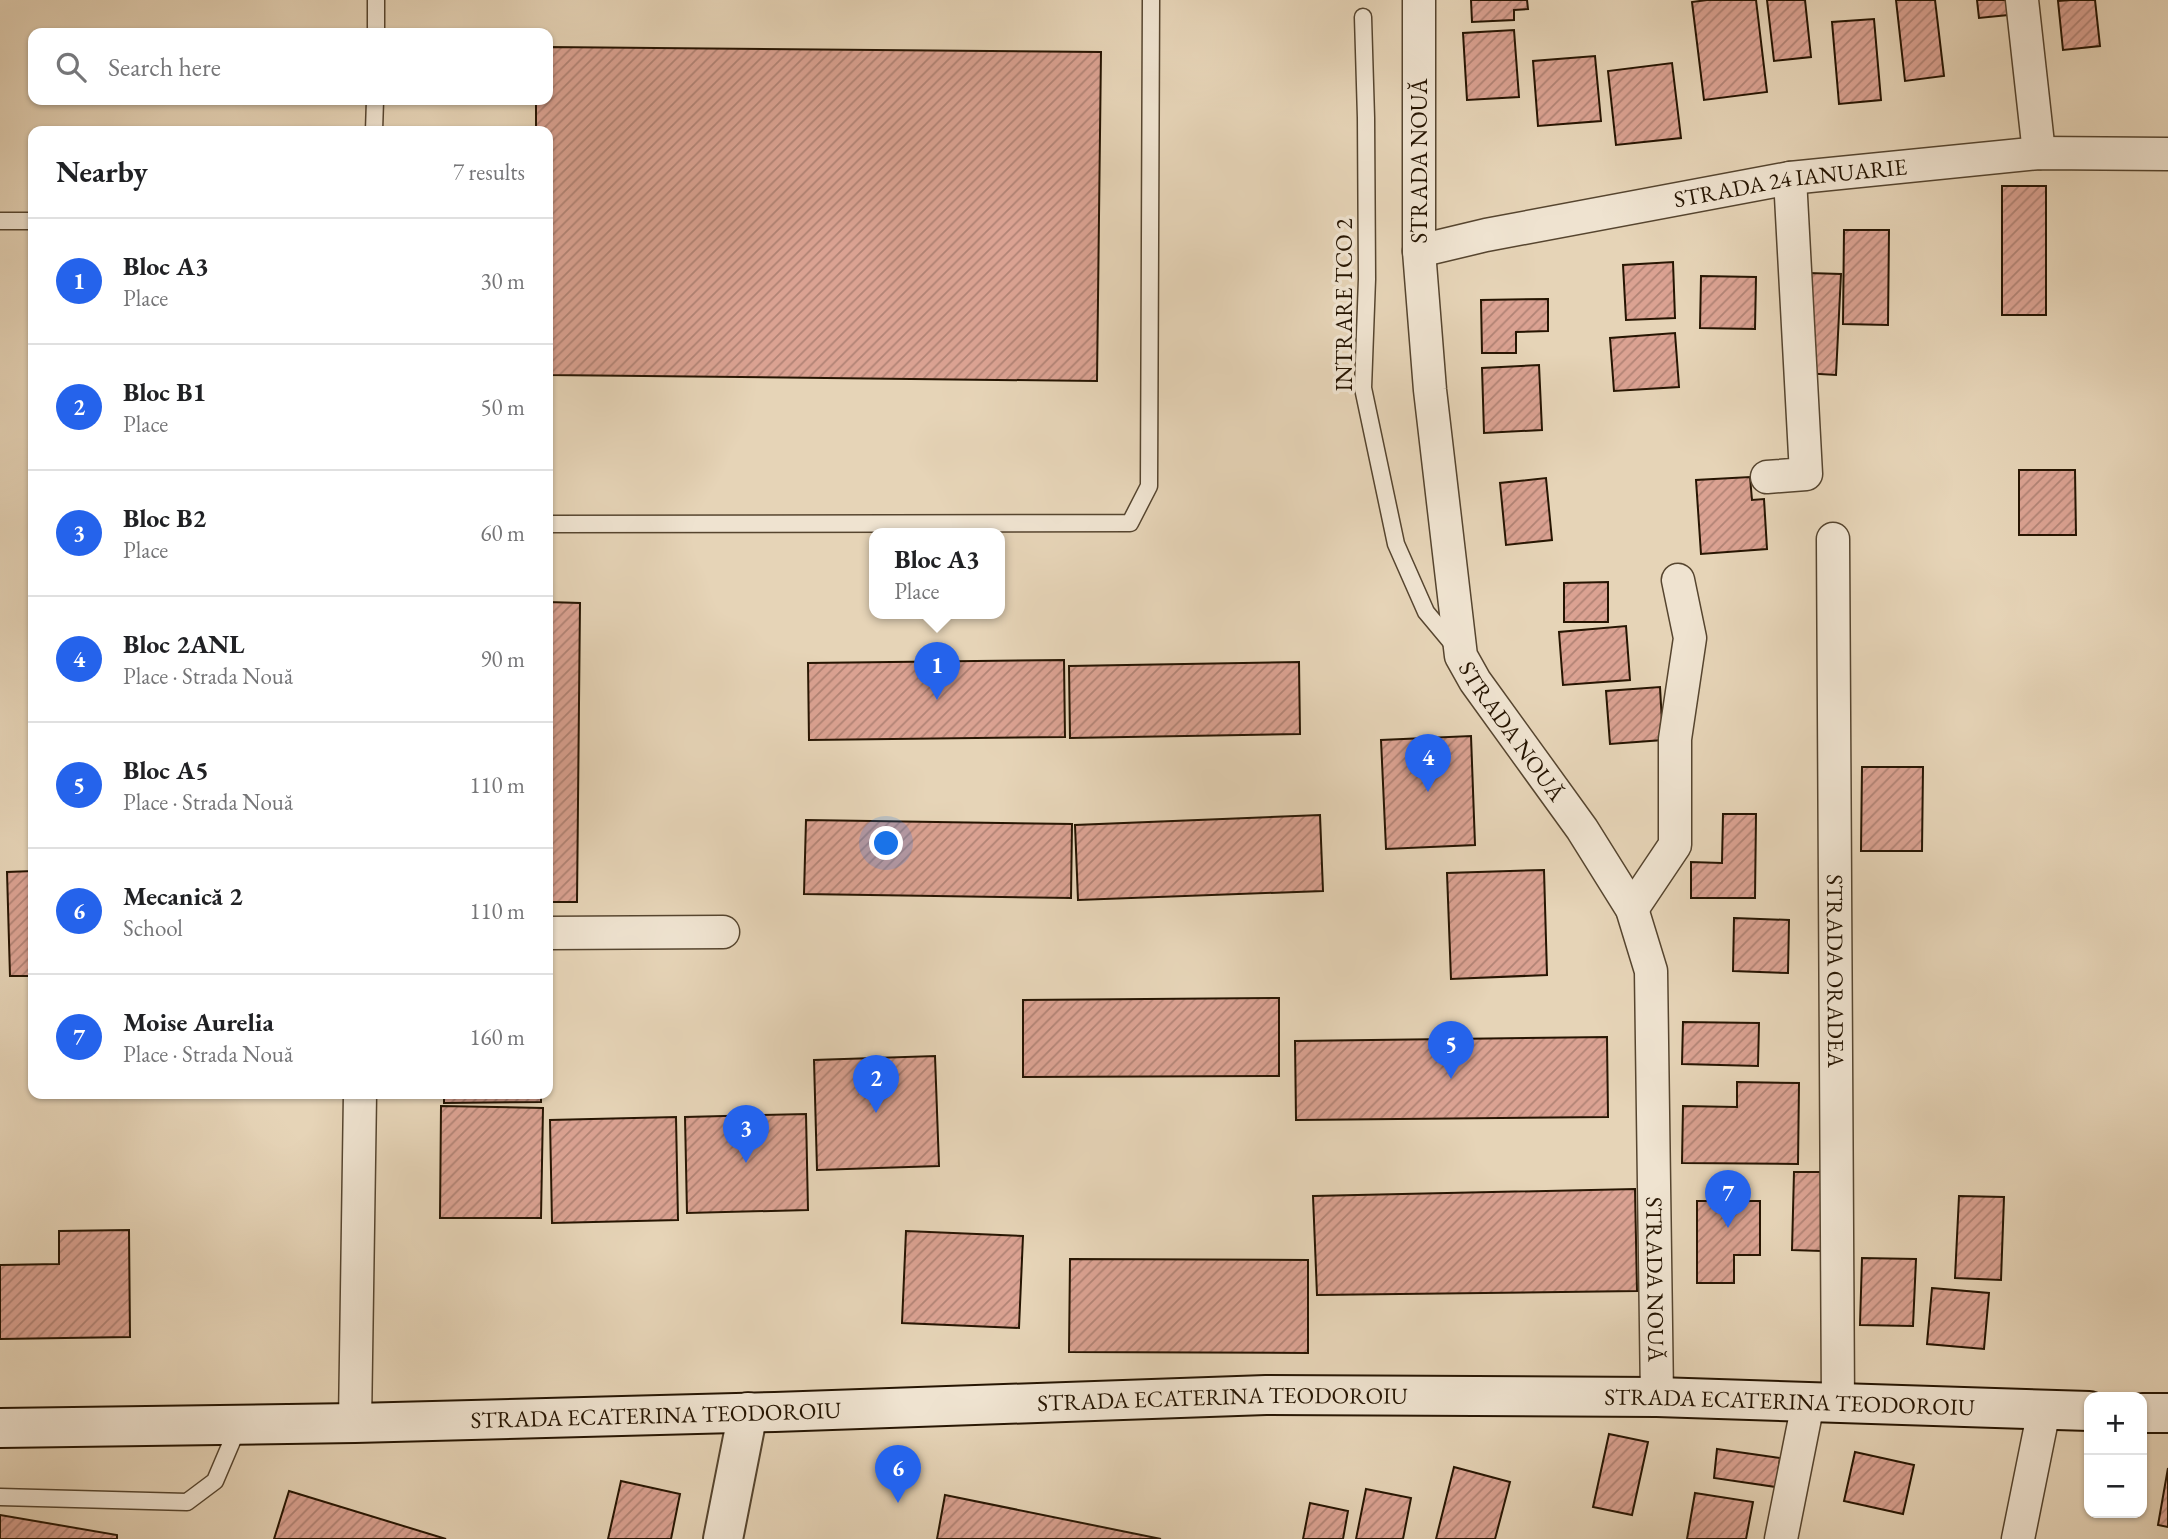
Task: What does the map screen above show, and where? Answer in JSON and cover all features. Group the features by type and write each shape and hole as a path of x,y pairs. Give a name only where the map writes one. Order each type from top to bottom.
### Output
{"main road":[{"name":"STRADA ECATERINA TEODOROIU","path":"0,1428 355,1423 1266,1395 1657,1398 2084,1411"},
{"path":"723,1539 748,1412"},
{"path":"2147,1413 2168,1413"}],"street":[{"name":"STRADA NOUĂ","path":"1419,0 1419,251 1430,390 1461,656 1475,681 1582,829 1632,909 1651,971 1657,1398"},
{"path":"2022,0 2039,153"},
{"name":"STRADA 24 IANUARIE","path":"1419,251 1486,235 1790,178 2039,153 2168,154"},
{"path":"1767,477 1806,474 1790,178"},
{"name":"STRADA ORADEA","path":"1782,1539 1823,1403 1833,539"},
{"path":"1632,909 1675,845 1675,739 1690,638 1678,580"},
{"path":"553,933 723,932"},
{"path":"355,1423 360,1099"},
{"path":"2018,1539 2044,1410"}],"lane":[{"path":"376,0 376,28"},
{"path":"553,524 1130,523 1149,486 1151,0"},
{"name":"INTRARE TCO 2","path":"1363,17 1367,279 1363,388 1396,544 1426,612 1461,656"},
{"path":"374,126 375,105"},
{"path":"0,221 28,221"},
{"path":"0,1497 187,1502 215,1480 239,1425"}],"building":[{"path":"1471,0 1527,0 1528,9 1514,10 1514,20 1472,22"},
{"path":"1756,0 1767,92 1704,100 1692,2"},
{"path":"1767,0 1805,0 1811,57 1774,61"},
{"path":"1896,0 1935,0 1944,76 1905,81"},
{"path":"1977,0 2016,0 2018,14 1979,18"},
{"path":"2095,0 2100,46 2063,50 2058,1"},
{"path":"1874,19 1881,100 1839,104 1832,22"},
{"path":"1514,30 1519,97 1467,100 1463,33"},
{"path":"553,47 1101,52 1097,381 553,375 553,126 536,126 536,105 553,105"},
{"path":"1595,56 1601,121 1538,126 1533,61"},
{"path":"1672,63 1681,138 1616,145 1608,71"},
{"path":"2002,186 2046,186 2046,315 2002,315"},
{"path":"1844,230 1889,230 1888,325 1843,324"},
{"path":"1673,262 1675,318 1626,320 1623,265"},
{"path":"1808,273 1841,274 1836,375 1803,373"},
{"path":"1701,276 1756,277 1755,329 1700,328"},
{"path":"1548,299 1548,331 1516,332 1516,353 1482,353 1481,300"},
{"path":"1675,333 1679,387 1614,391 1610,338"},
{"path":"1539,365 1542,430 1484,433 1482,368"},
{"path":"2019,470 2075,470 2076,535 2019,535"},
{"path":"1750,477 1752,500 1764,499 1767,549 1701,554 1696,480"},
{"path":"1546,478 1552,540 1506,545 1500,483"},
{"path":"1608,582 1608,622 1564,622 1564,583"},
{"path":"553,602 580,603 577,902 553,902"},
{"path":"1626,626 1630,680 1563,685 1559,632"},
{"path":"1064,660 1065,737 809,740 808,663"},
{"path":"1299,662 1300,734 1070,738 1069,666"},
{"path":"1660,687 1663,740 1610,744 1606,691"},
{"path":"1471,736 1475,845 1386,849 1381,740"},
{"path":"1862,767 1923,767 1922,851 1861,851"},
{"path":"1723,814 1756,814 1755,898 1691,898 1691,862 1722,863"},
{"path":"1320,815 1323,891 1078,900 1075,825"},
{"path":"806,820 1072,824 1071,898 804,894"},
{"path":"1544,870 1547,975 1451,979 1447,873"},
{"path":"28,871 28,976 10,976 7,872"},
{"path":"1734,918 1789,920 1788,973 1733,971"},
{"path":"1279,998 1279,1076 1023,1077 1023,1000"},
{"path":"1683,1022 1759,1023 1758,1066 1682,1064"},
{"path":"1607,1037 1608,1117 1296,1120 1295,1041"},
{"path":"935,1056 939,1166 817,1170 814,1060"},
{"path":"1737,1082 1799,1083 1798,1164 1682,1163 1683,1106 1737,1107"},
{"path":"444,1099 541,1099 541,1102 444,1103"},
{"path":"441,1106 543,1108 541,1218 440,1218"},
{"path":"806,1114 808,1210 687,1213 685,1117"},
{"path":"676,1117 678,1220 552,1223 550,1120"},
{"path":"1794,1172 1824,1172 1821,1251 1792,1250"},
{"path":"1635,1189 1637,1291 1317,1295 1313,1196"},
{"path":"1959,1196 2004,1197 2001,1280 1955,1278"},
{"path":"1697,1201 1760,1201 1760,1255 1734,1255 1734,1283 1697,1283"},
{"path":"129,1230 130,1337 0,1339 0,1265 59,1264 59,1231"},
{"path":"906,1231 1023,1236 1019,1328 902,1323"},
{"path":"1862,1258 1916,1259 1913,1326 1860,1325"},
{"path":"1070,1259 1308,1260 1308,1353 1069,1352"},
{"path":"1932,1288 1989,1293 1984,1349 1927,1344"},
{"path":"1609,1434 1648,1442 1632,1515 1593,1507"},
{"path":"1717,1449 1780,1458 1776,1487 1714,1478"},
{"path":"1855,1452 1914,1465 1903,1514 1844,1501"},
{"path":"1454,1467 1510,1482 1495,1539 1436,1539"},
{"path":"2168,1468 2168,1527 2158,1525"},
{"path":"621,1481 680,1494 671,1539 608,1539"},
{"path":"1366,1489 1411,1498 1403,1539 1356,1539"},
{"path":"289,1491 446,1539 274,1539"},
{"path":"1695,1493 1753,1502 1746,1539 1687,1539"},
{"path":"945,1495 1161,1539 937,1539"},
{"path":"1310,1503 1348,1511 1343,1539 1303,1539"},
{"path":"0,1515 117,1535 117,1539 0,1539"}],"place":[{"name":"Bloc A3","path":"937,700"},
{"name":"Bloc 2ANL","path":"1428,792"},
{"name":"Bloc A5","path":"1451,1079"},
{"name":"Bloc B1","path":"876,1113"},
{"name":"Bloc B2","path":"746,1163"},
{"name":"Moise Aurelia","path":"1728,1228"},
{"name":"Mecanică 2","path":"898,1503"}]}
